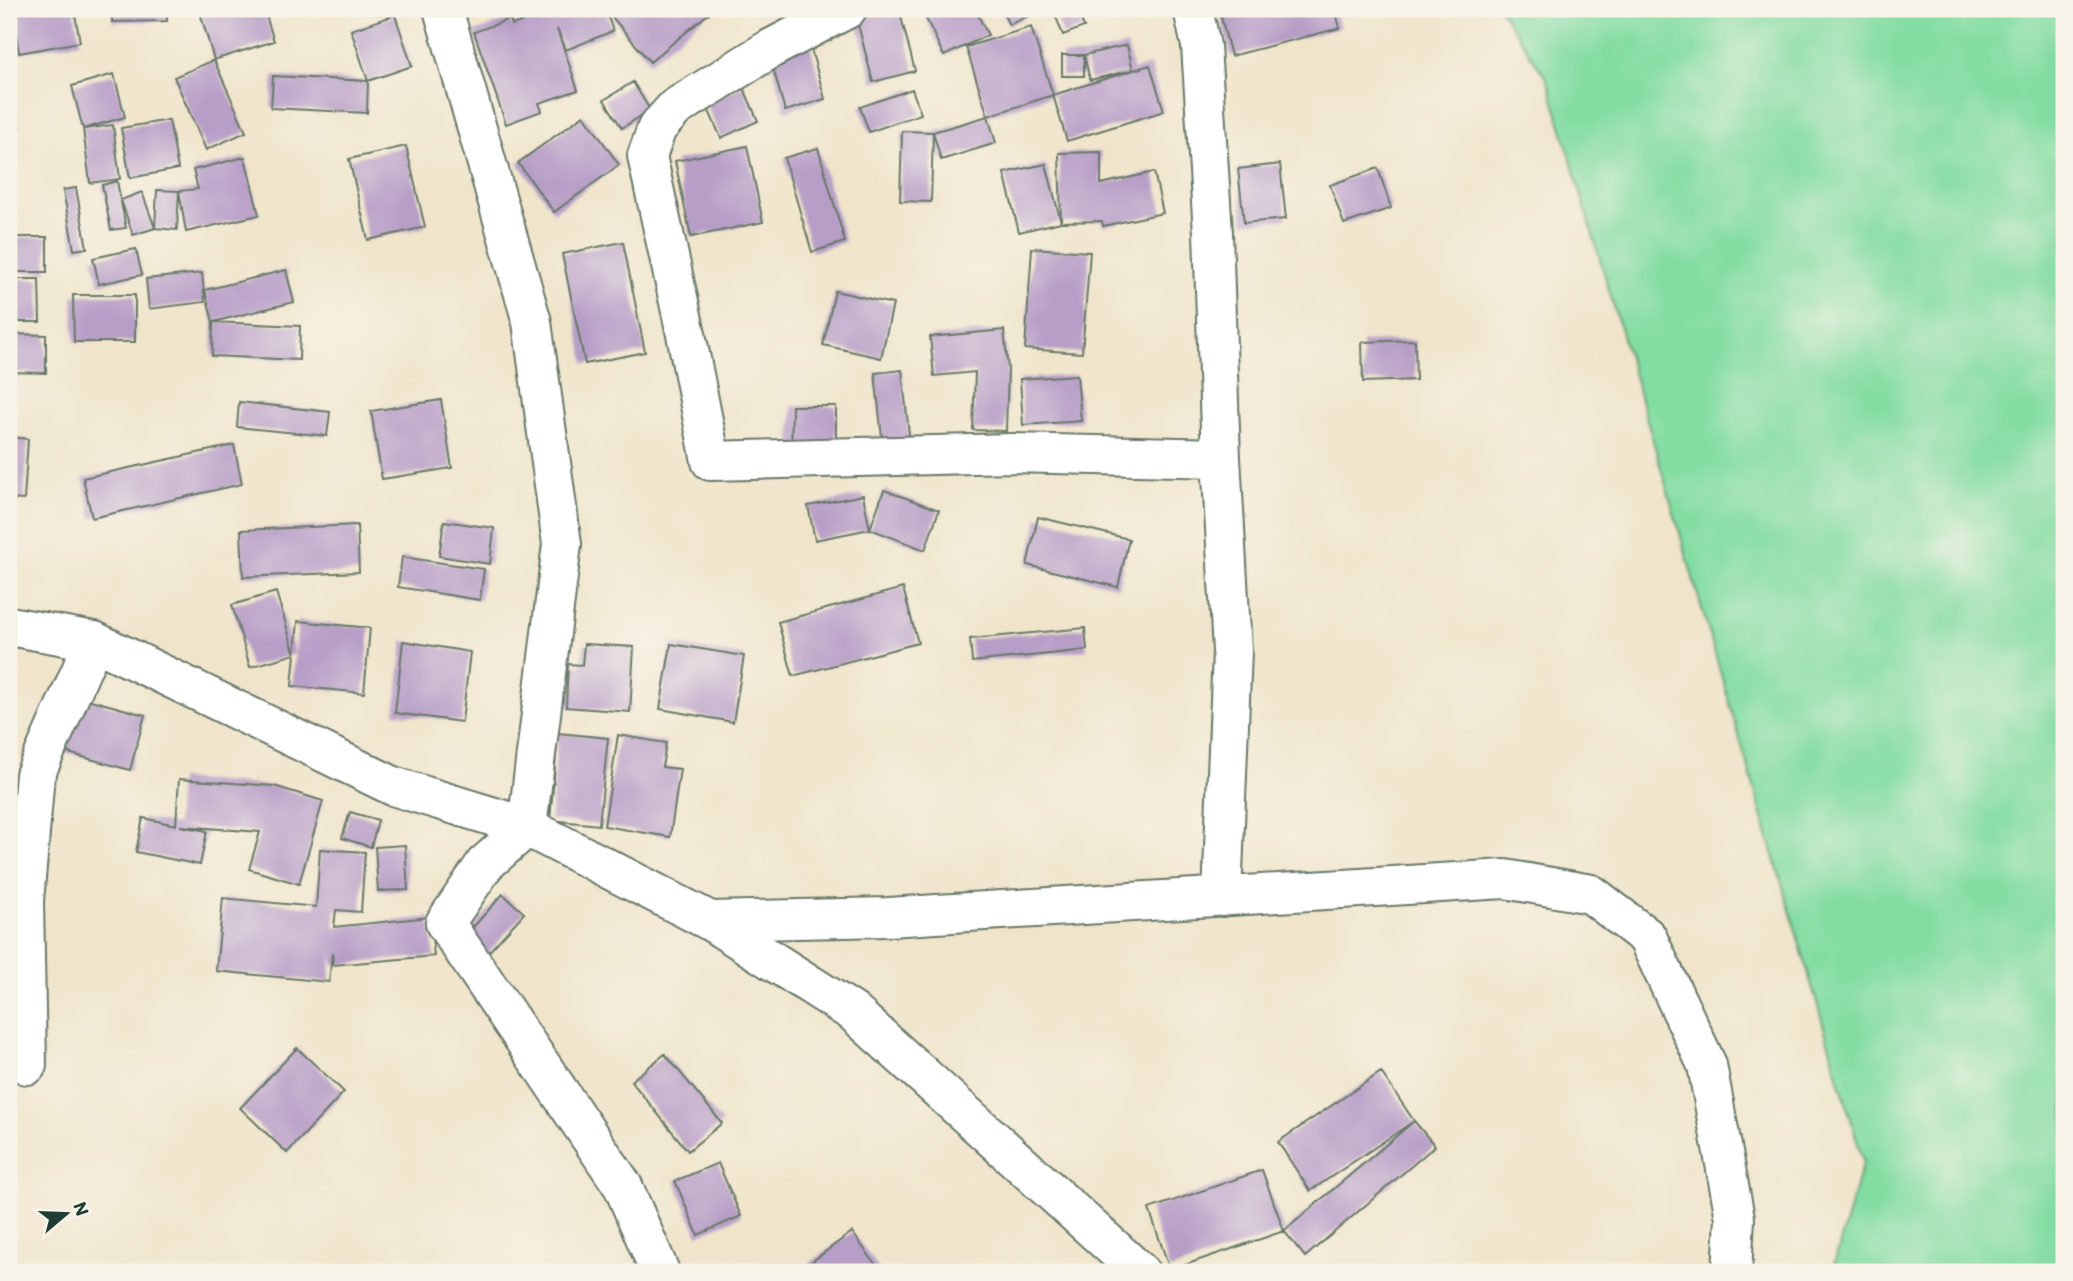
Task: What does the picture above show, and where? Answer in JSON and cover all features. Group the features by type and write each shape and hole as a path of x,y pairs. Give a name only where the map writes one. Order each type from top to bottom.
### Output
{"street":[{"path":"443,9 531,322 562,544 527,827 485,864 445,923 622,1186 660,1272"},
{"path":"847,9 770,49 675,108 657,128 647,156 711,461 1010,453 1221,458"},
{"path":"1193,9 1200,46 1213,233 1221,458 1232,651 1222,897"},
{"path":"9,626 94,641 393,786 527,827 710,921 853,1012 1140,1272"},
{"path":"27,1065 24,901 35,775 94,641"},
{"path":"710,921 888,917 1505,879 1591,894 1647,937 1707,1065 1735,1218 1732,1272"}],"green space":[{"path":"1500,9 2064,9 2064,1272 1832,1272 1863,1161 1548,81"}],"building":[{"path":"12,9 74,9 80,42 19,53"},
{"path":"112,9 167,9 167,21 112,22"},
{"path":"199,9 264,9 274,41 214,60"},
{"path":"395,9 395,15 347,11"},
{"path":"558,9 605,9 613,31 566,50 557,29 578,90 539,103 542,111 506,124 474,32 510,19 512,25"},
{"path":"622,9 714,9 650,62 612,17"},
{"path":"854,9 899,9 915,71 873,82"},
{"path":"975,9 988,35 944,56 922,10"},
{"path":"1001,9 1035,9 1036,12 1009,25"},
{"path":"1053,9 1077,9 1084,27 1063,35"},
{"path":"1219,9 1335,9 1340,28 1231,56"},
{"path":"395,15 412,66 368,81 351,30"},
{"path":"1031,27 1053,95 988,116 966,47"},
{"path":"809,42 825,99 785,111 769,53"},
{"path":"1127,45 1133,70 1090,80 1084,55"},
{"path":"1062,55 1084,55 1084,76 1062,76"},
{"path":"214,60 246,132 206,150 174,77"},
{"path":"1150,65 1164,111 1067,141 1053,95"},
{"path":"114,74 125,117 83,129 72,86"},
{"path":"273,76 368,81 367,113 271,108"},
{"path":"9,77 19,127 9,129"},
{"path":"633,82 650,110 622,128 604,100"},
{"path":"743,86 758,121 721,138 705,102"},
{"path":"912,89 921,114 869,132 860,107"},
{"path":"584,115 619,165 554,212 518,163"},
{"path":"988,116 996,143 941,160 933,132"},
{"path":"169,120 178,169 130,178 121,128"},
{"path":"113,125 120,179 90,183 83,129"},
{"path":"902,131 933,132 931,202 900,201"},
{"path":"406,146 425,227 368,240 349,159"},
{"path":"747,146 763,222 691,237 675,161"},
{"path":"818,148 845,242 812,252 784,158"},
{"path":"1101,152 1101,184 1154,172 1163,213 1103,226 1102,221 1061,222 1059,153"},
{"path":"245,157 259,215 186,232 179,191 198,189 193,170"},
{"path":"1046,164 1061,222 1019,232 1004,173"},
{"path":"1280,164 1286,219 1244,223 1238,169"},
{"path":"1378,168 1391,208 1344,224 1330,185"},
{"path":"117,181 126,228 111,230 102,185"},
{"path":"76,188 87,248 74,250 63,190"},
{"path":"157,190 179,191 177,230 155,228"},
{"path":"142,192 155,228 133,235 121,200"},
{"path":"9,237 47,237 47,272 9,272"},
{"path":"623,242 645,352 585,364 562,254"},
{"path":"1032,248 1090,252 1082,353 1025,349"},
{"path":"136,249 142,275 99,284 93,258"},
{"path":"286,270 294,302 213,322 205,290"},
{"path":"202,273 205,302 149,309 146,279"},
{"path":"9,279 39,279 40,322 9,322"},
{"path":"835,291 893,304 881,358 823,345"},
{"path":"73,295 135,295 135,342 74,342"},
{"path":"213,322 300,326 299,360 212,356"},
{"path":"1004,330 1008,369 1006,431 973,430 975,372 934,376 930,337"},
{"path":"9,334 46,335 46,373 9,372"},
{"path":"1415,340 1416,380 1363,382 1362,342"},
{"path":"902,370 910,443 883,447 875,373"},
{"path":"1077,375 1081,421 1023,425 1020,379"},
{"path":"441,400 452,468 382,479 371,411"},
{"path":"239,402 330,412 327,436 237,427"},
{"path":"792,406 836,406 836,460 791,459"},
{"path":"9,437 28,439 24,500 9,499"},
{"path":"234,445 242,484 92,518 83,478"},
{"path":"884,490 939,510 925,550 870,529"},
{"path":"863,495 870,529 815,540 808,506"},
{"path":"1038,517 1129,539 1118,587 1027,565"},
{"path":"444,521 494,528 490,564 439,556"},
{"path":"357,525 359,572 243,577 241,530"},
{"path":"402,557 484,569 480,600 398,587"},
{"path":"903,588 918,643 793,676 778,622"},
{"path":"276,592 295,654 250,667 232,605"},
{"path":"298,621 370,628 364,693 292,686"},
{"path":"1085,628 1087,650 972,662 970,639"},
{"path":"403,641 470,652 462,722 395,713"},
{"path":"584,644 634,647 630,712 566,707 568,664 582,665"},
{"path":"671,644 744,656 733,722 660,709"},
{"path":"58,691 145,715 130,770 43,746"},
{"path":"558,733 608,738 599,825 550,820"},
{"path":"618,735 666,743 662,767 680,769 670,837 604,826"},
{"path":"179,779 274,786 323,801 299,884 249,869 260,832 180,826 207,831 200,865 136,852 143,818 176,825"},
{"path":"350,812 378,820 371,847 342,838"},
{"path":"405,845 408,890 378,891 375,847"},
{"path":"320,849 365,852 361,912 336,910 334,927 430,917 434,956 333,965 332,953 329,982 216,971 223,898 316,907"},
{"path":"503,894 524,913 486,955 465,936"},
{"path":"297,1048 344,1092 287,1153 240,1108"},
{"path":"665,1054 722,1123 688,1151 631,1081"},
{"path":"1381,1072 1414,1121 1310,1191 1278,1142"},
{"path":"1414,1121 1435,1146 1305,1257 1284,1231"},
{"path":"718,1163 741,1216 698,1235 675,1181"},
{"path":"1262,1170 1284,1231 1170,1270 1149,1209"},
{"path":"852,1232 881,1272 798,1272"}]}
